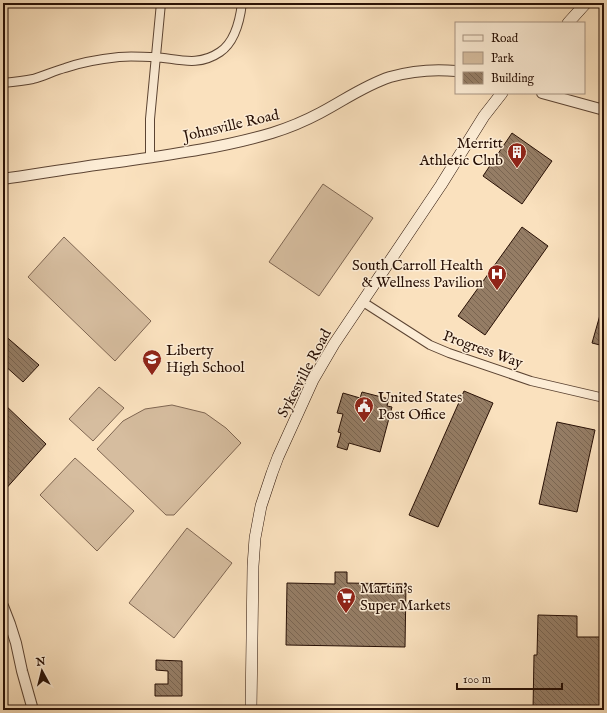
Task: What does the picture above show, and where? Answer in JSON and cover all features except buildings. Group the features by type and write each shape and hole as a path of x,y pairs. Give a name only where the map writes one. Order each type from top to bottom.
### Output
{"main road":[{"path":"569,22 586,3"},
{"name":"Sykesville Road","path":"250,710 254,559 258,522 263,499 278,457 313,380 334,344 437,191 484,116 501,94"}],"street":[{"path":"150,157 150,119 161,3"},
{"path":"3,83 34,78 89,61 120,57 156,57 196,61 207,58 221,51 236,31 242,3"},
{"name":"Johnsville Road","path":"3,179 229,144 273,133 304,121 358,91 390,77 431,70 455,71"},
{"path":"546,94 604,110"},
{"name":"Progress Way","path":"363,302 430,344 450,353 531,381 604,398"},
{"path":"3,606 16,643 33,710"}],"green space":[{"path":"323,184 373,218 319,296 269,262"},
{"path":"64,237 151,321 115,361 28,277"},
{"path":"99,387 124,408 93,441 69,419"},
{"path":"172,405 205,413 226,428 241,443 174,515 166,515 97,449 123,421 145,409"},
{"path":"75,458 134,511 97,551 40,495"},
{"path":"187,528 232,563 174,638 129,603"}],"place":[{"name":"Merritt Athletic Club","path":"517,169"},
{"name":"South Carroll Health & Wellness Pavilion","path":"497,291"},
{"name":"Liberty High School","path":"152,376"},
{"name":"United States Post Office","path":"364,423"},
{"name":"Martin's Super Markets","path":"346,614"}]}
